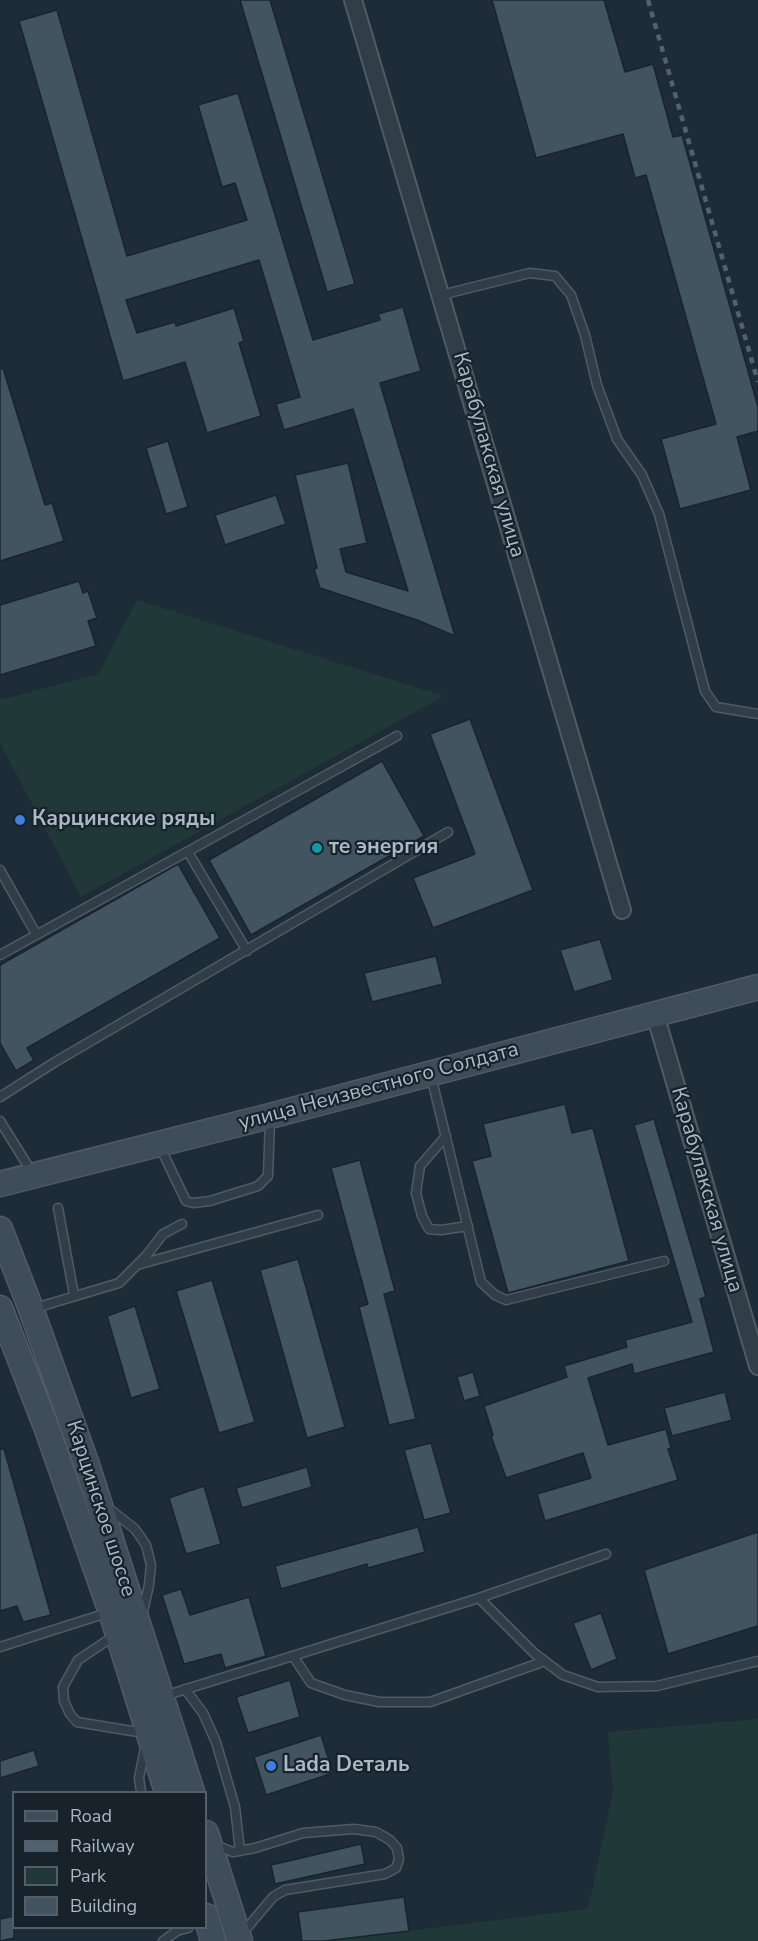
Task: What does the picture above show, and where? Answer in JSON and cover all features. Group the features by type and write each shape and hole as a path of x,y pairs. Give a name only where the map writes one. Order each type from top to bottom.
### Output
{"main road":[{"name":"улица Неизвестного Солдата","path":"0,1184 270,1116 758,987"},
{"name":"Карцинское шоссе","path":"0,1229 32,1309 99,1502 148,1734 167,1791"},
{"name":"Карцинское шоссе","path":"0,1308 123,1624 162,1696 192,1791"},
{"path":"207,1837 240,1940"}],"street":[{"name":"Карабулакская улица","path":"353,0 622,910"},
{"name":"Карабулакская улица","path":"655,1014 758,1366"}],"lane":[{"path":"441,295 530,273 555,276 571,295 585,334 597,386 617,439 642,475 659,514 705,691 716,707 758,714"},
{"path":"0,954 396,736"},
{"path":"0,1097 55,1062 448,832"},
{"path":"188,852 247,951"},
{"path":"0,870 36,934"},
{"path":"431,1073 481,1282 495,1295 506,1300 664,1261"},
{"path":"159,1144 186,1201 193,1203 210,1201 258,1186 268,1176 270,1116"},
{"path":"0,1121 35,1177"},
{"path":"446,1136 420,1166 416,1193 422,1216 429,1228 441,1230 468,1226"},
{"path":"58,1208 74,1295"},
{"path":"137,1265 318,1215"},
{"path":"32,1309 119,1283 163,1234 182,1224"},
{"path":"162,1696 479,1598 606,1554"},
{"path":"479,1598 545,1661 563,1675 598,1688 657,1686 758,1661"},
{"path":"0,1647 123,1624"},
{"path":"123,1624 78,1660 63,1687 64,1701 77,1722 148,1734 139,1778 141,1791"},
{"path":"293,1656 310,1683 345,1695 379,1702 430,1702 545,1661"},
{"path":"185,1689 203,1713 216,1742 235,1807 240,1851"},
{"path":"207,1837 219,1848 233,1852 255,1848 303,1833 354,1828 376,1832 390,1840 397,1848 399,1859 396,1868 385,1874 285,1890 279,1893 273,1897 240,1940"},
{"path":"165,1939 177,1931 188,1929"}],"green space":[{"path":"137,600 444,696 81,897 0,743 0,700 98,674"},
{"path":"758,1719 758,1941 324,1941 588,1909 613,1791 608,1732"}],"building":[{"path":"240,0 270,0 355,284 327,292"},
{"path":"492,0 604,0 625,72 653,64 673,137 682,135 758,407 758,431 737,437 751,490 680,509 661,439 716,424 646,175 635,178 623,134 536,158"},
{"path":"57,10 127,256 247,220 235,183 222,187 198,105 238,93 313,340 380,320 378,314 403,307 421,371 380,383 455,636 417,620 320,588 295,475 348,463 367,543 340,549 346,572 408,591 353,409 284,430 276,404 300,397 259,260 126,300 137,333 175,322 176,326 234,308 244,341 239,343 261,416 207,433 185,362 123,381 19,21"},
{"path":"3,368 45,505 52,503 64,541 0,561 0,369"},
{"path":"168,441 188,507 166,514 146,448"},
{"path":"276,495 286,524 225,545 215,515"},
{"path":"79,581 83,593 88,591 97,618 88,621 96,646 0,675 0,605"},
{"path":"470,719 533,890 433,928 413,878 475,854 430,734"},
{"name":"те энергия","path":"382,761 424,836 251,935 209,860"},
{"path":"178,864 220,938 27,1048 34,1060 16,1071 0,1043 0,965"},
{"path":"600,939 613,980 574,992 560,950"},
{"path":"436,956 443,984 372,1002 364,973"},
{"path":"565,1104 572,1133 593,1128 629,1261 508,1293 472,1161 491,1156 483,1124"},
{"path":"654,1119 706,1297 700,1299 714,1352 634,1374 632,1364 588,1378 608,1445 666,1429 671,1448 668,1449 678,1480 545,1521 537,1494 591,1478 583,1453 506,1478 491,1436 493,1435 484,1406 567,1377 564,1366 627,1347 625,1340 692,1322 634,1125"},
{"path":"360,1160 395,1291 384,1294 416,1419 389,1425 359,1307 368,1304 331,1168"},
{"path":"298,1259 345,1427 307,1438 260,1270"},
{"path":"212,1280 255,1422 219,1433 176,1291"},
{"path":"135,1306 160,1389 131,1398 107,1316"},
{"path":"473,1372 480,1396 464,1401 457,1377"},
{"path":"725,1392 732,1420 672,1436 664,1408"},
{"path":"431,1443 451,1513 424,1520 404,1450"},
{"path":"0,1449 4,1449 51,1615 23,1622 17,1606 0,1611"},
{"path":"307,1467 312,1487 242,1508 236,1488"},
{"path":"204,1486 221,1544 186,1554 169,1498"},
{"path":"418,1527 425,1552 368,1568 367,1564 281,1589 275,1566"},
{"path":"758,1532 758,1626 668,1654 644,1570"},
{"path":"181,1589 190,1615 249,1597 266,1656 225,1668 221,1654 184,1664 162,1595"},
{"path":"601,1613 617,1659 591,1670 573,1623"},
{"path":"290,1680 300,1717 248,1733 236,1697"},
{"path":"321,1735 333,1773 266,1795 254,1757"},
{"path":"34,1750 39,1766 0,1778 0,1761"},
{"path":"361,1844 365,1864 275,1884 271,1865"},
{"path":"404,1897 409,1931 324,1941 302,1941 298,1912"},
{"path":"12,1916 14,1938 0,1941 0,1919"}],"railway":[{"path":"648,0 758,382"}],"place":[{"name":"Карцинские ряды","path":"20,820"},
{"name":"те энергия","path":"317,848"},
{"name":"Lada Dеталь","path":"271,1766"}]}
